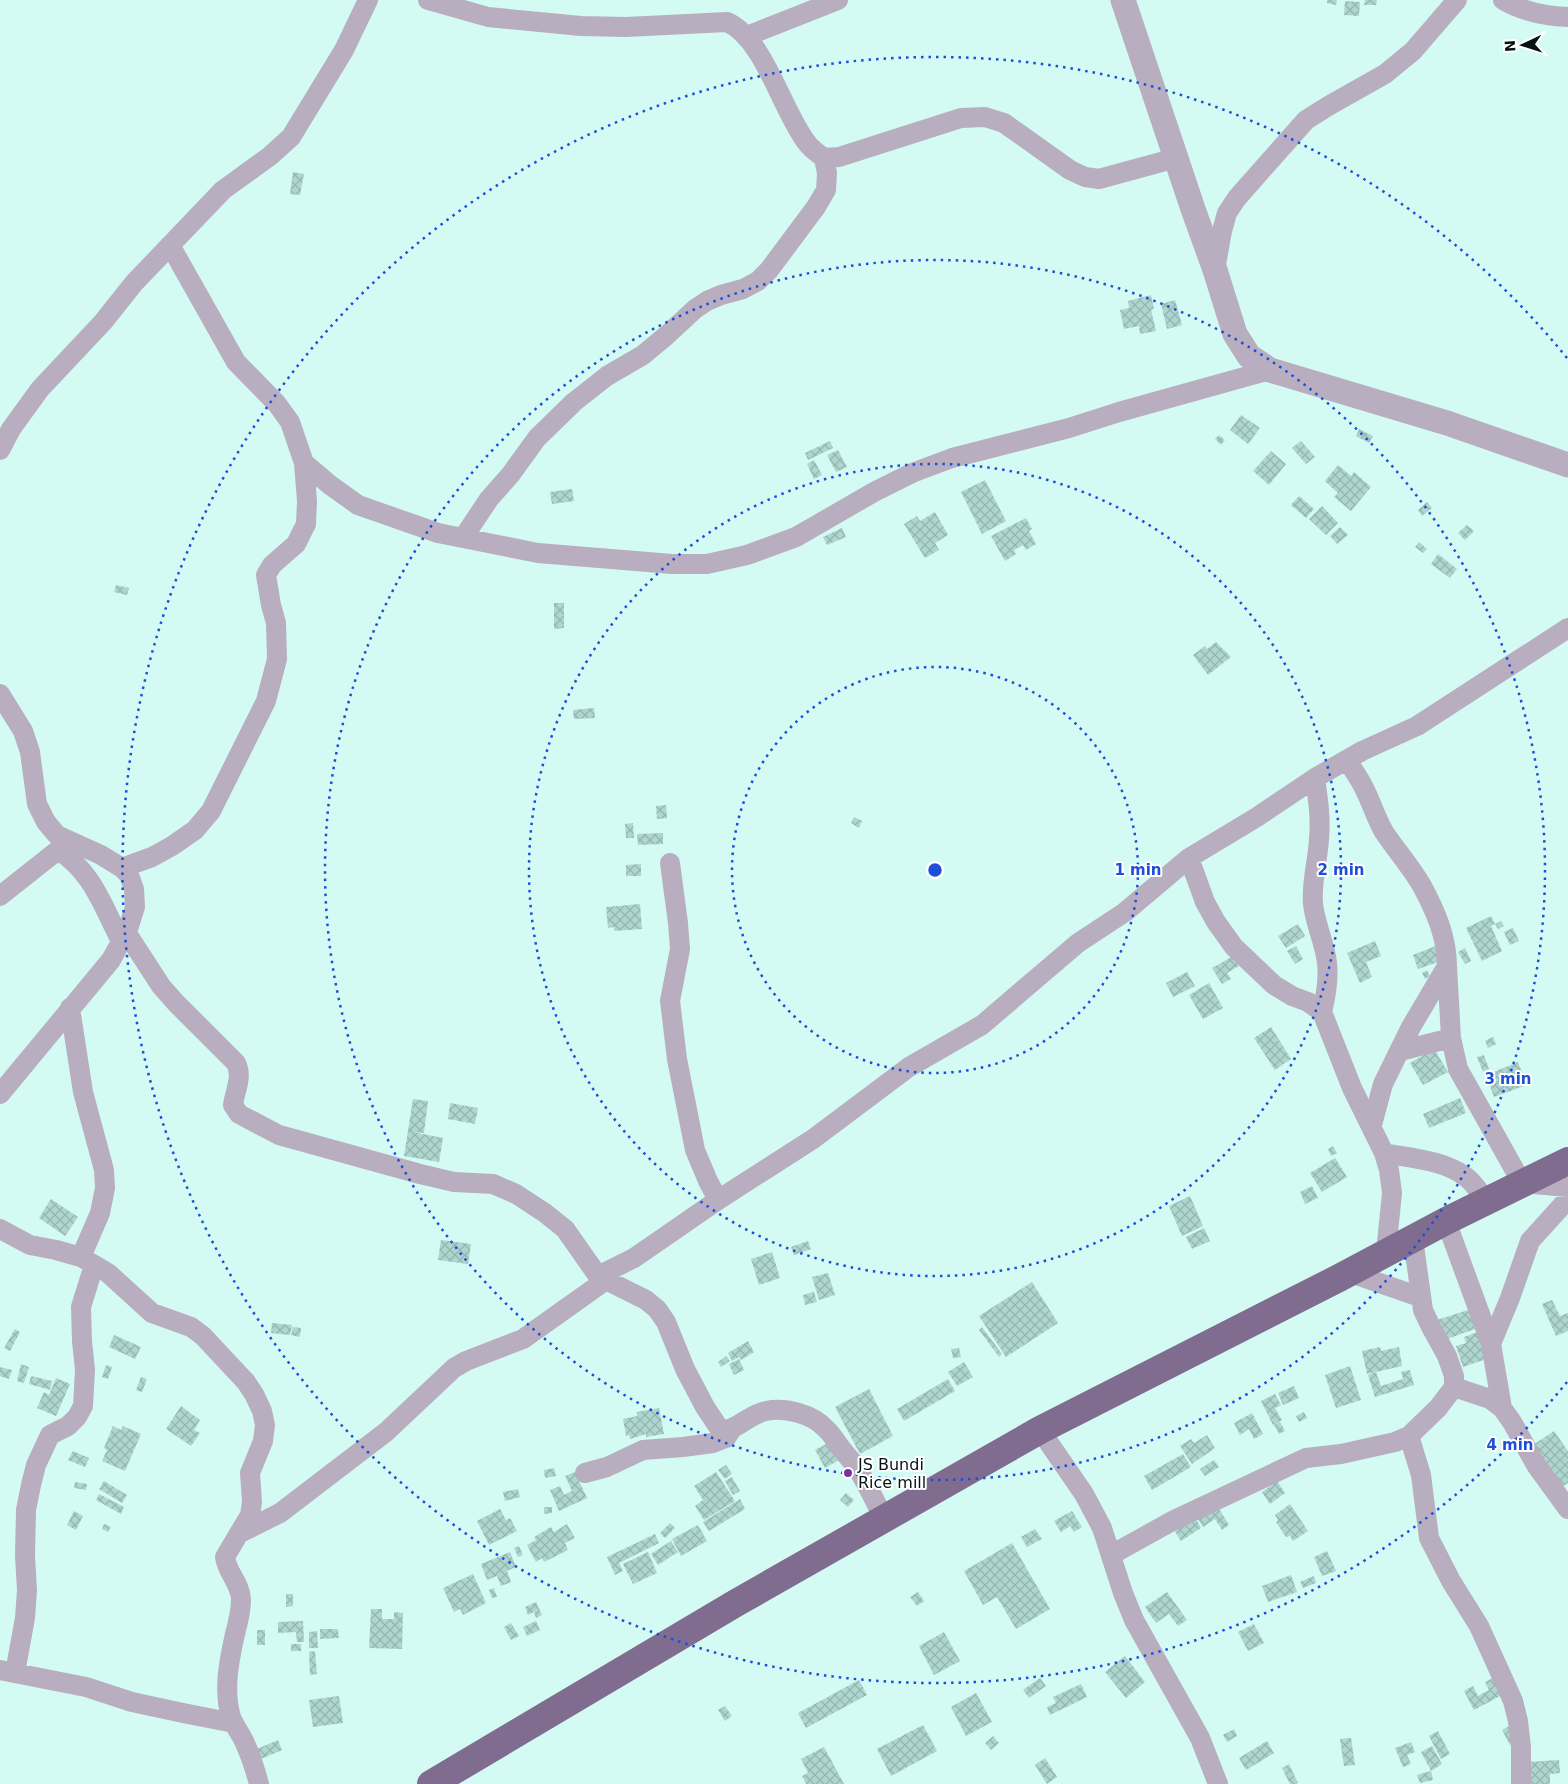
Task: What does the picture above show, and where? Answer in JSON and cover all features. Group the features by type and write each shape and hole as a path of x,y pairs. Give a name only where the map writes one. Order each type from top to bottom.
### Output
{"highway":[{"path":"431,1784 736,1604 1040,1430 1446,1221 1568,1161"}],"street":[{"path":"0,450 11,429 40,389 103,322 134,283 223,190 270,156 291,137 344,50 368,0"},
{"path":"428,0 488,18 581,26 626,27 727,22 736,26 747,36 766,66 807,144 824,158 827,173 826,190 806,221 769,270 758,281 744,289 707,301 695,309 643,355 607,376 574,402 537,438 511,474 489,499 463,538"},
{"path":"747,36 838,0"},
{"path":"1123,0 1216,270 1235,334 1249,356 1270,370 1447,423 1568,464"},
{"path":"1216,270 1227,213 1237,198 1306,120 1385,74 1413,51 1457,0"},
{"path":"1503,0 1535,14 1568,17"},
{"path":"824,158 839,157 961,118 985,117 1004,124 1070,170 1085,177 1099,179 1176,158"},
{"path":"122,868 152,857 172,846 195,830 211,811 266,701 277,659 276,623 270,605 266,575 272,565 296,544 306,524 307,501 304,463 290,422 277,404 236,362 170,245"},
{"path":"304,463 358,505 438,533 538,553 689,565 726,560 761,551 796,537 882,488 912,473 952,458 1060,430 1270,370"},
{"path":"240,1533 280,1513 386,1432 454,1368 466,1361 523,1339 602,1278 813,1139 909,1067 982,1025 1078,943 1126,912 1189,858 1257,817 1315,778 1362,751 1417,726 1568,628"},
{"path":"0,694 23,731 30,752 37,804 46,822 57,835 72,861 99,894 124,936 162,986 176,1003 236,1063 240,1070 233,1105 239,1114 280,1135 454,1182 493,1184 516,1194 565,1229 602,1278 646,1300 657,1309 666,1322 685,1369 716,1425 721,1431 732,1429"},
{"path":"1347,760 1365,789 1376,817 1422,885 1437,917 1445,940 1450,1038 1458,1069 1522,1183 1568,1186"},
{"path":"1315,778 1320,823 1313,904 1319,935 1327,961 1328,974 1328,986 1322,1012"},
{"path":"0,1094 111,960 124,936 135,907 134,889 129,875 122,868 101,855 64,846"},
{"path":"0,896 64,846"},
{"path":"1189,858 1205,902 1216,922 1234,947 1274,985 1292,996 1308,1002 1322,1012 1352,1088 1372,1125 1389,1170 1392,1193 1386,1252"},
{"path":"670,863 680,949 670,1001 677,1059 695,1150 718,1200"},
{"path":"1372,1125 1382,1084 1411,1027 1447,966"},
{"path":"70,1008 83,1092 104,1170 105,1188 88,1261 81,1307 85,1370 83,1406 68,1426 50,1435 39,1456 26,1510 25,1556 27,1590 25,1618 7,1671 86,1687 132,1702 166,1710 234,1723"},
{"path":"1400,1050 1450,1038"},
{"path":"1384,1153 1427,1161 1453,1170 1466,1178 1487,1201"},
{"path":"1491,1344 1530,1241 1568,1199"},
{"path":"1446,1221 1491,1344 1502,1408"},
{"path":"0,1229 30,1245 56,1250 88,1261 108,1273 152,1313 191,1327 203,1336 246,1382 254,1394 262,1412 264,1425 263,1441 250,1473 252,1502 250,1515 225,1557 226,1565 235,1580 241,1599 227,1679 229,1701 232,1718 250,1755 259,1784"},
{"path":"1111,1555 1174,1520 1306,1458 1341,1454 1395,1442 1408,1436 1438,1408 1454,1386 1451,1364 1423,1310 1413,1239"},
{"path":"1348,1272 1420,1297"},
{"path":"1454,1386 1490,1399 1502,1408 1536,1464 1568,1509"},
{"path":"585,1473 607,1467 643,1450 713,1443 726,1438 732,1429 747,1418 768,1411 782,1410 812,1419 826,1428 860,1473 884,1519"},
{"path":"1040,1430 1084,1494 1102,1528 1134,1620 1200,1738 1218,1784"},
{"path":"1408,1436 1420,1475 1429,1538 1451,1581 1479,1626 1513,1701 1521,1747 1521,1784"}],"building":[{"path":"1327,0 1337,0 1336,5 1327,3"},
{"path":"1365,0 1377,0 1376,5 1364,5"},
{"path":"1345,1 1360,2 1359,16 1344,15"},
{"path":"293,172 304,174 300,195 290,194"},
{"path":"1151,295 1154,309 1151,310 1156,331 1140,334 1139,326 1124,329 1120,310 1129,308 1128,301"},
{"path":"1175,300 1182,325 1167,329 1161,304"},
{"path":"1241,415 1260,428 1248,444 1230,430"},
{"path":"1359,429 1373,436 1369,443 1356,436"},
{"path":"1219,435 1225,440 1221,445 1215,439"},
{"path":"830,441 833,448 808,460 805,453"},
{"path":"1301,441 1315,457 1306,464 1292,448"},
{"path":"838,450 847,467 836,472 827,455"},
{"path":"1271,451 1286,464 1269,485 1253,471"},
{"path":"814,460 822,475 814,479 807,464"},
{"path":"1338,465 1351,476 1354,472 1371,487 1351,511 1334,497 1338,493 1325,481"},
{"path":"985,480 1006,521 982,534 961,492"},
{"path":"572,489 574,501 552,504 550,492"},
{"path":"1299,496 1314,509 1306,518 1291,505"},
{"path":"1427,502 1432,508 1422,516 1418,510"},
{"path":"1322,506 1338,523 1326,535 1309,519"},
{"path":"935,512 948,535 935,543 939,550 925,558 904,524 917,516 920,521"},
{"path":"1026,518 1032,529 1029,531 1036,544 1026,550 1023,545 1014,550 1016,554 1005,561 991,536"},
{"path":"1467,525 1474,531 1465,540 1458,533"},
{"path":"1340,527 1348,535 1337,544 1330,536"},
{"path":"842,528 846,537 827,545 823,537"},
{"path":"1419,542 1427,549 1423,553 1415,547"},
{"path":"1438,554 1457,569 1450,578 1431,564"},
{"path":"116,585 129,588 127,595 114,592"},
{"path":"554,603 564,603 564,628 554,629"},
{"path":"1216,642 1231,657 1208,675 1193,655 1205,646 1207,649"},
{"path":"594,708 595,718 574,719 573,710"},
{"path":"666,805 667,818 657,819 656,806"},
{"path":"854,817 862,821 859,828 851,823"},
{"path":"633,823 634,838 626,838 625,824"},
{"path":"663,833 663,844 638,845 637,834"},
{"path":"641,864 641,876 626,876 626,865"},
{"path":"640,904 642,929 614,931 614,927 608,928 606,907"},
{"path":"1491,916 1495,924 1491,926 1502,951 1482,961 1466,928"},
{"path":"1501,921 1504,926 1498,929 1495,924"},
{"path":"1298,924 1305,936 1286,948 1278,936"},
{"path":"1513,928 1519,941 1510,945 1504,932"},
{"path":"1375,941 1381,956 1366,962 1372,977 1360,983 1347,953"},
{"path":"1438,945 1444,960 1418,969 1413,955"},
{"path":"1296,946 1303,959 1295,964 1287,951"},
{"path":"1465,948 1471,961 1465,964 1458,952"},
{"path":"1233,956 1239,966 1227,973 1231,979 1222,984 1212,968"},
{"path":"1427,970 1430,976 1425,979 1422,973"},
{"path":"1187,972 1195,986 1173,997 1166,983"},
{"path":"1209,983 1223,1008 1203,1019 1189,995"},
{"path":"1271,1027 1291,1059 1275,1070 1254,1038"},
{"path":"1493,1037 1496,1044 1488,1048 1485,1041"},
{"path":"1434,1049 1448,1072 1423,1085 1410,1063"},
{"path":"1484,1055 1489,1069 1483,1072 1477,1057"},
{"path":"1518,1062 1527,1085 1494,1097 1486,1075"},
{"path":"1460,1098 1466,1113 1429,1128 1423,1114"},
{"path":"413,1099 428,1101 424,1133 413,1132 443,1138 439,1162 404,1156"},
{"path":"450,1103 478,1108 475,1124 448,1119"},
{"path":"1333,1146 1337,1153 1331,1156 1328,1149"},
{"path":"1335,1158 1347,1177 1322,1192 1310,1173"},
{"path":"1312,1186 1318,1198 1305,1204 1300,1192"},
{"path":"1190,1196 1203,1226 1182,1236 1169,1206"},
{"path":"51,1199 78,1217 65,1236 39,1218"},
{"path":"1204,1228 1210,1241 1192,1249 1186,1237"},
{"path":"441,1240 471,1244 468,1264 438,1260"},
{"path":"808,1241 811,1249 794,1255 791,1247"},
{"path":"772,1252 780,1278 759,1285 751,1259"},
{"path":"828,1273 835,1295 819,1300 812,1277"},
{"path":"1032,1282 1058,1323 1006,1357 979,1316"},
{"path":"814,1292 817,1302 805,1305 803,1295"},
{"path":"1552,1300 1560,1316 1568,1313 1568,1331 1556,1336 1542,1304"},
{"path":"1474,1308 1481,1327 1441,1341 1434,1321"},
{"path":"272,1323 292,1325 290,1335 271,1333"},
{"path":"293,1327 301,1328 300,1337 291,1335"},
{"path":"982,1327 1002,1354 999,1357 979,1330"},
{"path":"15,1329 20,1332 10,1351 4,1348"},
{"path":"1483,1330 1492,1357 1463,1367 1456,1346 1466,1343 1464,1337"},
{"path":"114,1335 141,1347 135,1359 109,1347"},
{"path":"748,1341 754,1352 741,1360 739,1357 732,1361 728,1353"},
{"path":"1380,1347 1381,1351 1399,1347 1402,1366 1367,1374 1362,1351"},
{"path":"959,1348 961,1357 953,1358 951,1349"},
{"path":"726,1356 730,1361 721,1367 718,1362"},
{"path":"739,1359 744,1370 734,1375 729,1364"},
{"path":"964,1362 973,1377 957,1386 948,1372"},
{"path":"21,1364 29,1367 24,1383 17,1381"},
{"path":"106,1365 112,1367 108,1379 102,1377"},
{"path":"1350,1366 1361,1400 1336,1408 1325,1375"},
{"path":"0,1367 12,1370 9,1379 0,1376"},
{"path":"1410,1370 1414,1385 1375,1397 1368,1375 1376,1372 1381,1386 1403,1379 1401,1372"},
{"path":"31,1376 52,1381 50,1390 29,1384"},
{"path":"141,1377 147,1379 142,1392 136,1390"},
{"path":"56,1378 70,1384 56,1416 37,1408 44,1392 49,1395"},
{"path":"948,1379 955,1391 904,1421 897,1409"},
{"path":"1294,1386 1299,1398 1283,1405 1278,1393"},
{"path":"869,1389 893,1436 860,1454 835,1407"},
{"path":"1275,1394 1281,1405 1275,1408 1282,1420 1273,1425 1261,1401"},
{"path":"181,1406 200,1420 194,1430 200,1433 191,1446 166,1429"},
{"path":"659,1408 664,1434 646,1437 646,1434 630,1439 629,1435 626,1436 623,1419 637,1416 637,1412"},
{"path":"1304,1412 1307,1418 1299,1422 1296,1416"},
{"path":"1252,1413 1263,1434 1254,1439 1249,1429 1240,1435 1234,1423"},
{"path":"1280,1422 1285,1431 1279,1434 1274,1425"},
{"path":"113,1426 121,1430 123,1426 141,1434 125,1471 102,1461 107,1450 104,1448"},
{"path":"1554,1431 1568,1451 1568,1483 1558,1489 1530,1447"},
{"path":"1207,1435 1215,1448 1192,1464 1180,1446 1191,1439 1194,1443"},
{"path":"830,1442 839,1460 825,1468 815,1450"},
{"path":"73,1451 89,1458 85,1467 68,1460"},
{"path":"1183,1454 1191,1467 1152,1490 1144,1476"},
{"path":"1214,1460 1219,1467 1205,1476 1200,1469"},
{"path":"726,1465 732,1474 725,1479 718,1470"},
{"path":"554,1468 556,1476 545,1478 544,1470"},
{"path":"575,1472 587,1498 559,1511 550,1490 560,1486 564,1495 572,1491 565,1476"},
{"path":"716,1472 735,1501 704,1520 695,1506 703,1500 694,1486"},
{"path":"732,1477 740,1491 733,1495 725,1481"},
{"path":"104,1481 127,1495 122,1503 99,1489"},
{"path":"1277,1481 1285,1493 1270,1504 1262,1492"},
{"path":"75,1482 87,1484 86,1490 74,1488"},
{"path":"518,1489 520,1497 505,1501 503,1492"},
{"path":"846,1493 854,1500 848,1507 840,1500"},
{"path":"99,1494 124,1507 121,1514 96,1500"},
{"path":"740,1499 745,1509 709,1531 703,1522"},
{"path":"1215,1502 1229,1525 1222,1530 1215,1519 1203,1527 1195,1514"},
{"path":"1290,1504 1308,1531 1293,1541 1290,1536 1286,1537 1276,1522 1278,1520 1275,1515"},
{"path":"544,1507 552,1507 552,1513 544,1514"},
{"path":"500,1509 506,1520 510,1518 517,1531 489,1545 477,1521"},
{"path":"74,1511 83,1516 76,1530 67,1525"},
{"path":"1072,1511 1082,1527 1074,1532 1070,1526 1061,1532 1054,1521"},
{"path":"1195,1517 1201,1528 1181,1541 1174,1530"},
{"path":"670,1523 675,1528 665,1538 660,1533"},
{"path":"104,1524 111,1527 108,1532 102,1529"},
{"path":"567,1524 575,1538 565,1543 568,1550 544,1562 542,1558 536,1562 527,1545 536,1540 534,1537 551,1527 554,1532"},
{"path":"698,1525 707,1541 681,1556 672,1539"},
{"path":"1035,1529 1042,1539 1027,1547 1021,1537"},
{"path":"655,1534 659,1543 619,1563 623,1571 615,1575 607,1557"},
{"path":"671,1541 678,1552 658,1565 651,1554"},
{"path":"1012,1543 1050,1609 1016,1629 997,1597 983,1605 964,1571"},
{"path":"519,1546 523,1555 518,1557 514,1548"},
{"path":"1327,1551 1336,1571 1322,1576 1314,1557"},
{"path":"510,1552 516,1567 507,1571 511,1582 501,1586 497,1576 487,1580 481,1564"},
{"path":"648,1552 657,1573 633,1584 623,1564"},
{"path":"473,1574 486,1603 463,1615 460,1609 454,1612 443,1588"},
{"path":"1291,1575 1297,1592 1268,1602 1262,1586"},
{"path":"1314,1576 1316,1583 1303,1588 1300,1582"},
{"path":"494,1588 497,1597 492,1598 489,1590"},
{"path":"918,1592 924,1601 917,1606 910,1597"},
{"path":"1167,1592 1187,1620 1178,1626 1169,1614 1156,1623 1145,1607"},
{"path":"286,1594 293,1594 293,1606 286,1607"},
{"path":"536,1602 542,1615 536,1618 534,1612 528,1615 525,1607"},
{"path":"371,1609 382,1609 382,1619 394,1619 394,1612 403,1613 402,1649 369,1648"},
{"path":"303,1621 304,1642 297,1642 296,1632 278,1633 278,1622"},
{"path":"536,1621 540,1630 527,1636 523,1627"},
{"path":"511,1623 519,1636 511,1640 504,1627"},
{"path":"1254,1624 1264,1643 1248,1651 1238,1632"},
{"path":"320,1629 338,1629 339,1638 320,1639"},
{"path":"257,1630 265,1630 265,1645 257,1645"},
{"path":"317,1631 318,1648 309,1648 309,1632"},
{"path":"944,1632 960,1661 934,1675 919,1646"},
{"path":"291,1644 301,1644 301,1651 291,1651"},
{"path":"315,1651 317,1674 310,1675 309,1652"},
{"path":"1125,1656 1145,1682 1126,1698 1105,1672"},
{"path":"1040,1678 1046,1686 1029,1698 1023,1690"},
{"path":"1493,1678 1502,1695 1474,1710 1464,1691 1473,1686 1478,1696 1489,1690 1485,1682"},
{"path":"859,1680 867,1695 806,1728 798,1713"},
{"path":"1081,1684 1087,1697 1050,1715 1047,1707 1056,1703 1053,1697"},
{"path":"976,1693 992,1722 966,1736 951,1707"},
{"path":"339,1696 343,1723 313,1727 309,1700"},
{"path":"725,1706 732,1716 725,1721 718,1710"},
{"path":"923,1725 937,1751 891,1776 877,1749"},
{"path":"1511,1725 1519,1741 1510,1745 1502,1730"},
{"path":"1234,1729 1237,1736 1227,1742 1223,1735"},
{"path":"1438,1731 1450,1754 1441,1759 1429,1736"},
{"path":"993,1736 999,1743 991,1750 985,1743"},
{"path":"1351,1738 1355,1765 1344,1766 1340,1739"},
{"path":"278,1740 282,1750 261,1759 257,1749"},
{"path":"1267,1741 1274,1753 1246,1770 1239,1758"},
{"path":"1411,1742 1415,1752 1407,1755 1411,1764 1403,1767 1395,1748"},
{"path":"1432,1746 1442,1764 1431,1771 1421,1752"},
{"path":"824,1747 844,1784 806,1784 802,1776 808,1773 801,1759"},
{"path":"1045,1758 1057,1777 1047,1784 1035,1765"},
{"path":"1559,1760 1560,1773 1550,1774 1550,1784 1528,1784 1527,1762"},
{"path":"1289,1764 1298,1783 1290,1784 1282,1768"},
{"path":"1431,1771 1433,1780 1420,1783 1417,1775"}],"place":[{"name":"JS Bundi Rice mill","path":"848,1473"}]}
